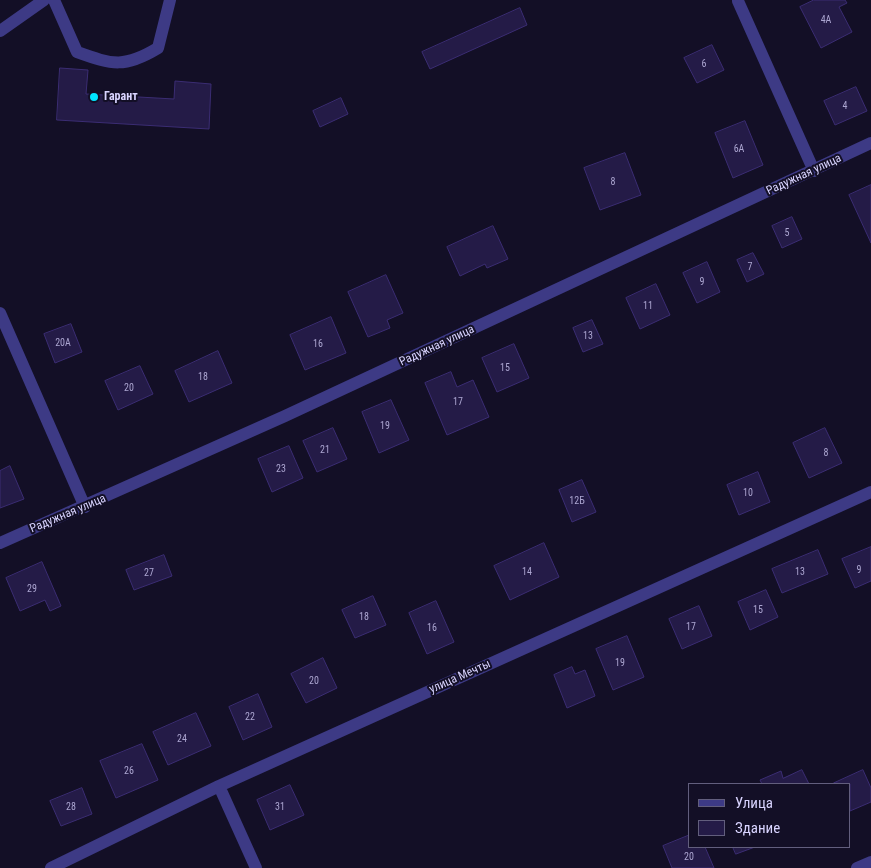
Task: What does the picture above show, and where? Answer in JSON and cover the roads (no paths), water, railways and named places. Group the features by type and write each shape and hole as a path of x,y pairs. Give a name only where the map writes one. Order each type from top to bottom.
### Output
{"street":[{"path":"0,31 44,0"},
{"path":"54,0 77,52 105,62 136,61 158,48 170,0"},
{"path":"738,1 814,171"},
{"name":"Радужная улица","path":"0,543 85,507 871,143"},
{"path":"0,313 85,507"},
{"name":"улица Мечты","path":"51,868 219,786 871,492"},
{"path":"219,786 256,868"},
{"path":"857,868 871,862"}],"place":[{"name":"Гарант","path":"94,97"}]}
